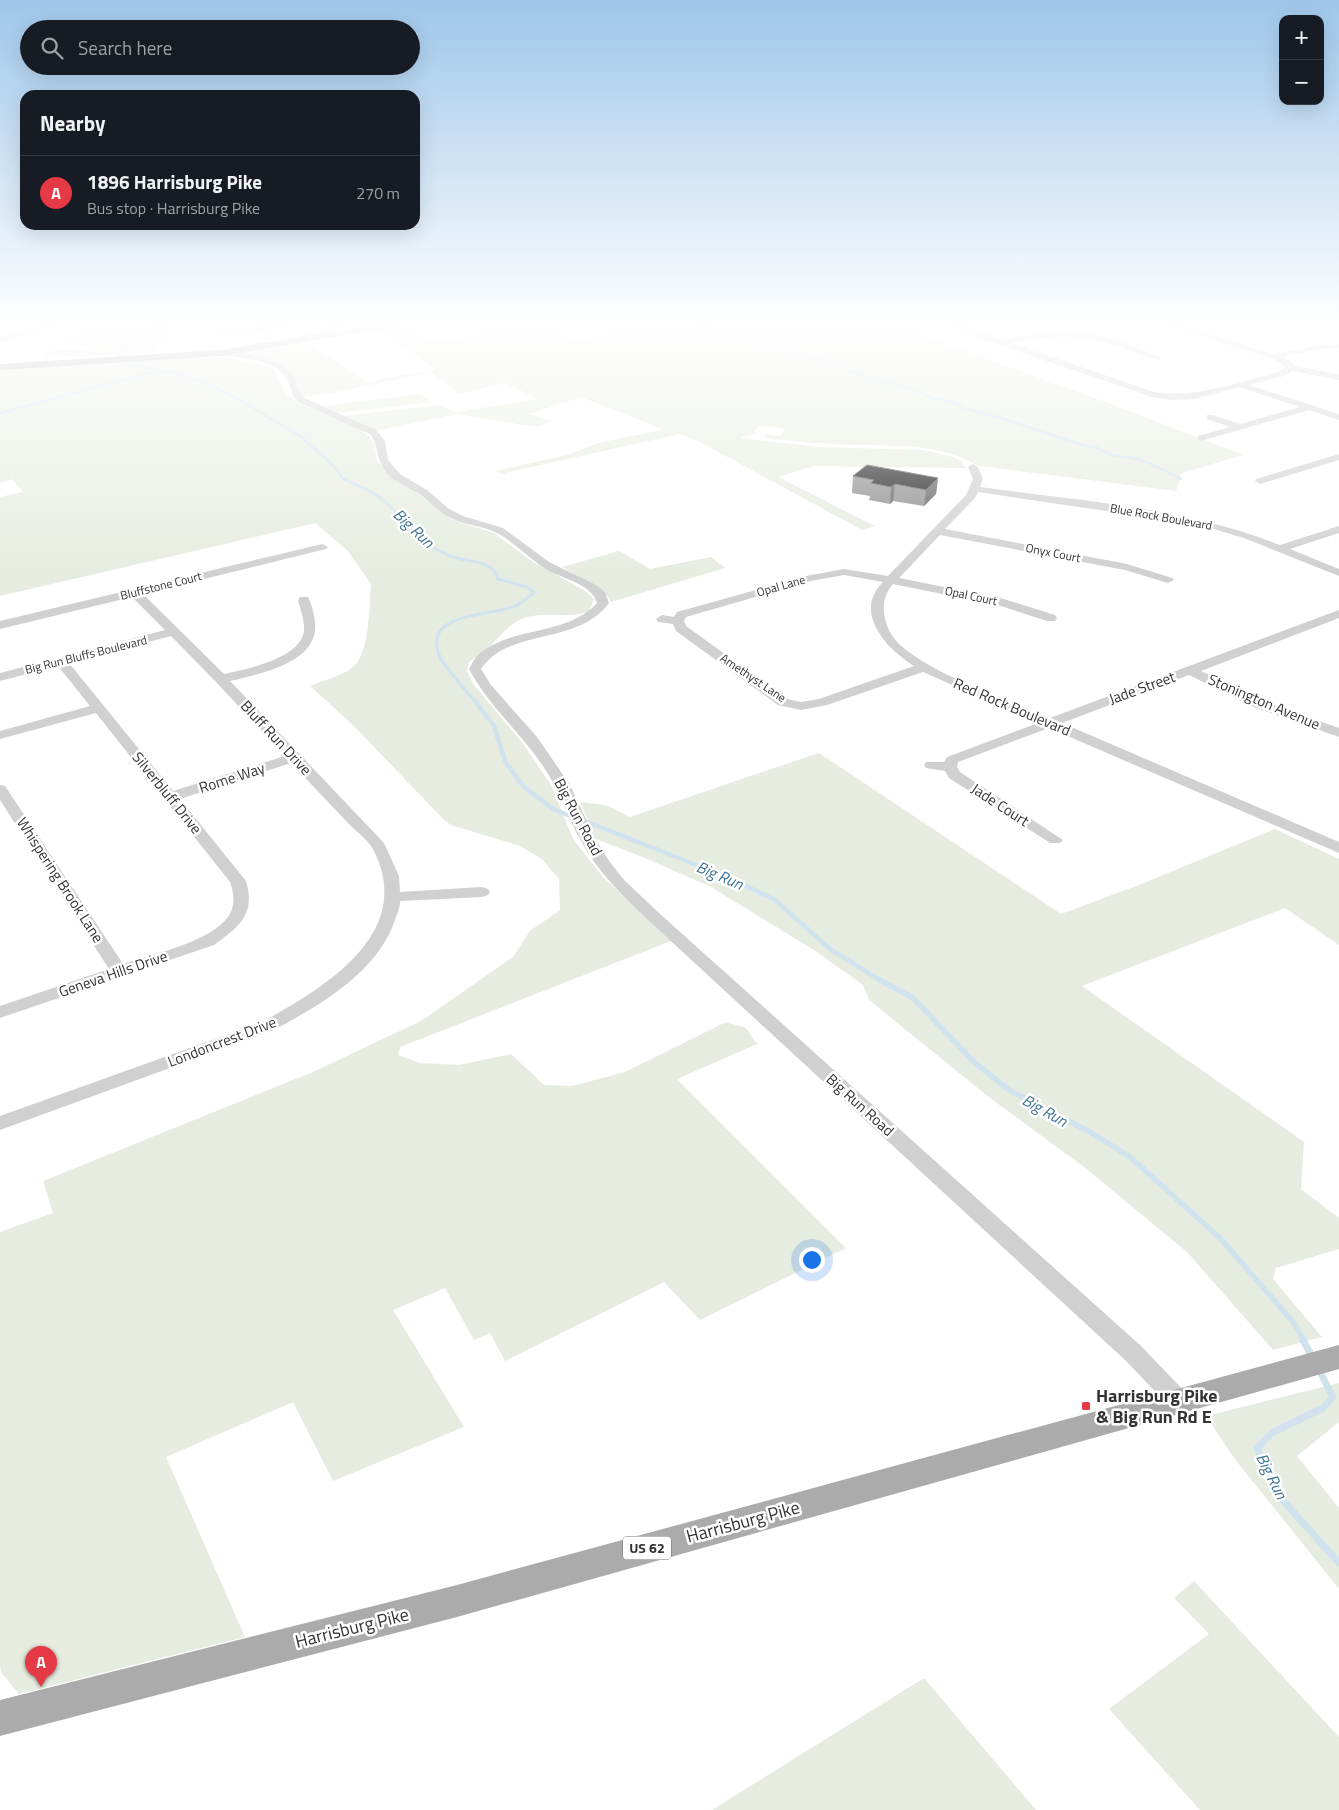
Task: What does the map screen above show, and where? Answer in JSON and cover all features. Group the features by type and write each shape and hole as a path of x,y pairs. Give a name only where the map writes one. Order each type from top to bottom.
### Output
{"main road":[{"name":"Harrisburg Pike","path":"0,1718 458,1601 1339,1357"}],"street":[{"name":"Big Run Road","path":"320,408 373,432 380,441 383,460 390,471 422,492 445,511 459,518 499,530 540,560 592,587 601,594 602,603 592,615 579,622 493,651 480,659 475,669 485,687 532,740 563,785 588,840 603,863 618,883 653,916 1133,1353 1179,1401"},
{"path":"1201,438 1305,408"},
{"path":"1314,408 1339,417"},
{"path":"1210,417 1239,427"},
{"path":"1260,481 1339,457"},
{"path":"972,467 978,479 975,489"},
{"name":"Red Rock Boulevard","path":"975,489 971,496 889,579 882,589 876,602 877,617 883,631 894,645 924,667 1339,848"},
{"name":"Blue Rock Boulevard","path":"975,489 1175,517 1232,531 1339,573"},
{"path":"1280,549 1339,529"},
{"name":"Onyx Court","path":"937,531 1127,567 1168,580"},
{"name":"Bluffstone Court","path":"0,625 322,547"},
{"name":"Opal Lane","path":"678,621 681,616 826,574 844,572 889,579"},
{"name":"Opal Court","path":"889,579 1004,603 1051,618"},
{"name":"Bluff Run Drive","path":"135,592 221,679 379,846 388,861 392,878 393,897"},
{"path":"221,679 269,666 288,658 301,649 310,632 304,600"},
{"name":"Jade Street","path":"950,767 952,760 1048,722 1339,614"},
{"path":"662,619 678,621"},
{"name":"Amethyst Lane","path":"678,621 680,628 783,702 799,710 924,667"},
{"name":"Big Run Bluffs Boulevard","path":"0,676 173,632"},
{"name":"Silverbluff Drive","path":"60,662 238,881 243,894 241,907 235,919 223,930"},
{"name":"Stonington Avenue","path":"1189,670 1262,705 1339,732"},
{"path":"0,735 98,708"},
{"name":"Rome Way","path":"170,797 294,758"},
{"path":"931,765 950,767"},
{"name":"Jade Court","path":"950,767 954,776 1055,840"},
{"name":"Whispering Brook Lane","path":"0,789 120,972"},
{"path":"393,897 482,892"},
{"name":"Londoncrest Drive","path":"0,1123 268,1026 299,1010 332,988 372,949 385,925 393,897"},
{"name":"Geneva Hills Drive","path":"0,1012 198,944 223,930"}],"shaded area":[{"path":"0,408 312,408 356,427 370,437 375,447 377,461 389,475 409,487 453,520 494,533 530,560 585,591 594,599 589,611 575,615 543,615 521,619 469,662 467,672 474,685 521,741 551,785 573,839 603,877 671,941 400,1047 398,1055 420,1063 459,1065 511,1054 544,1085 572,1086 625,1072 726,1022 746,1028 757,1044 677,1079 846,1248 700,1320 664,1282 505,1361 490,1333 474,1340 445,1288 393,1310 464,1427 333,1481 293,1402 166,1457 245,1637 19,1694 1,1672 0,1666 0,1232 53,1213 43,1181 313,1072 421,1021 513,957 530,931 560,910 559,879 542,859 520,846 451,825 444,820 352,724 310,686 347,671 361,657 368,626 371,584 347,550 315,523 0,596 0,497 23,492 12,479 0,483"},
{"path":"323,408 376,408 336,413"},
{"path":"408,408 447,408 457,412 479,408 546,408 529,414 552,421 537,427 457,414 376,431 344,416"},
{"path":"610,408 1123,408 1243,455 1182,473 1176,491 979,466 949,453 917,447 801,442 766,438 764,434 779,436 785,429 759,426 753,433 756,433 741,438 819,447 924,450 953,457 961,461 966,468 813,466 778,477 875,526 862,530 696,440 680,434 509,472 505,475 496,471 570,454 598,443 661,430"},
{"path":"619,551 650,569 711,557 725,568 611,602 605,592 562,567"},
{"path":"819,753 1061,914 1139,885 1275,829 1339,859 1339,945 1285,908 1082,986 1304,1142 1301,1189 1339,1218 1339,1249 1276,1268 1273,1279 1322,1337 1273,1350 1187,1252 1088,1170 990,1098 869,1000 863,985 814,950 711,887 596,839 580,802 606,805 630,817"},
{"path":"1339,1383 1339,1422 1297,1456 1339,1508 1339,1589 1234,1458 1206,1416"},
{"path":"1194,1581 1339,1737 1339,1810 1200,1810 1109,1709 1209,1634 1174,1598"},
{"path":"924,1678 1036,1810 712,1810"}],"building":[{"path":"867,465 938,478 926,490 895,484 891,487 871,483 874,480 853,476"}],"waterway":[{"path":"0,413 17,408"},
{"name":"Big Run","path":"254,408 300,436 334,466 343,479 366,489"},
{"path":"965,408 1001,418 1085,446 1096,447 1113,455 1131,457 1158,467 1181,479"},
{"name":"Big Run","path":"363,488 388,504 419,536 443,553 487,565 498,579 527,587 534,592 516,606 461,618 440,631 436,642 440,657 475,702"},
{"name":"Big Run","path":"475,701 494,726 506,763 523,786 553,809 573,817"},
{"name":"Big Run","path":"582,820 727,877 775,900 830,949 880,980"},
{"name":"Big Run","path":"878,979 913,998 974,1062 1009,1090 1090,1132 1130,1157 1220,1238 1294,1323 1304,1341"},
{"name":"Big Run","path":"1303,1340 1312,1357"},
{"name":"Big Run","path":"1319,1370 1333,1397 1323,1408 1272,1433 1257,1448 1280,1497 1339,1563"}],"place":[{"name":"Harrisburg Pike & Big Run Rd E","path":"1086,1406"},
{"name":"1896 Harrisburg Pike","path":"41,1687"}]}
